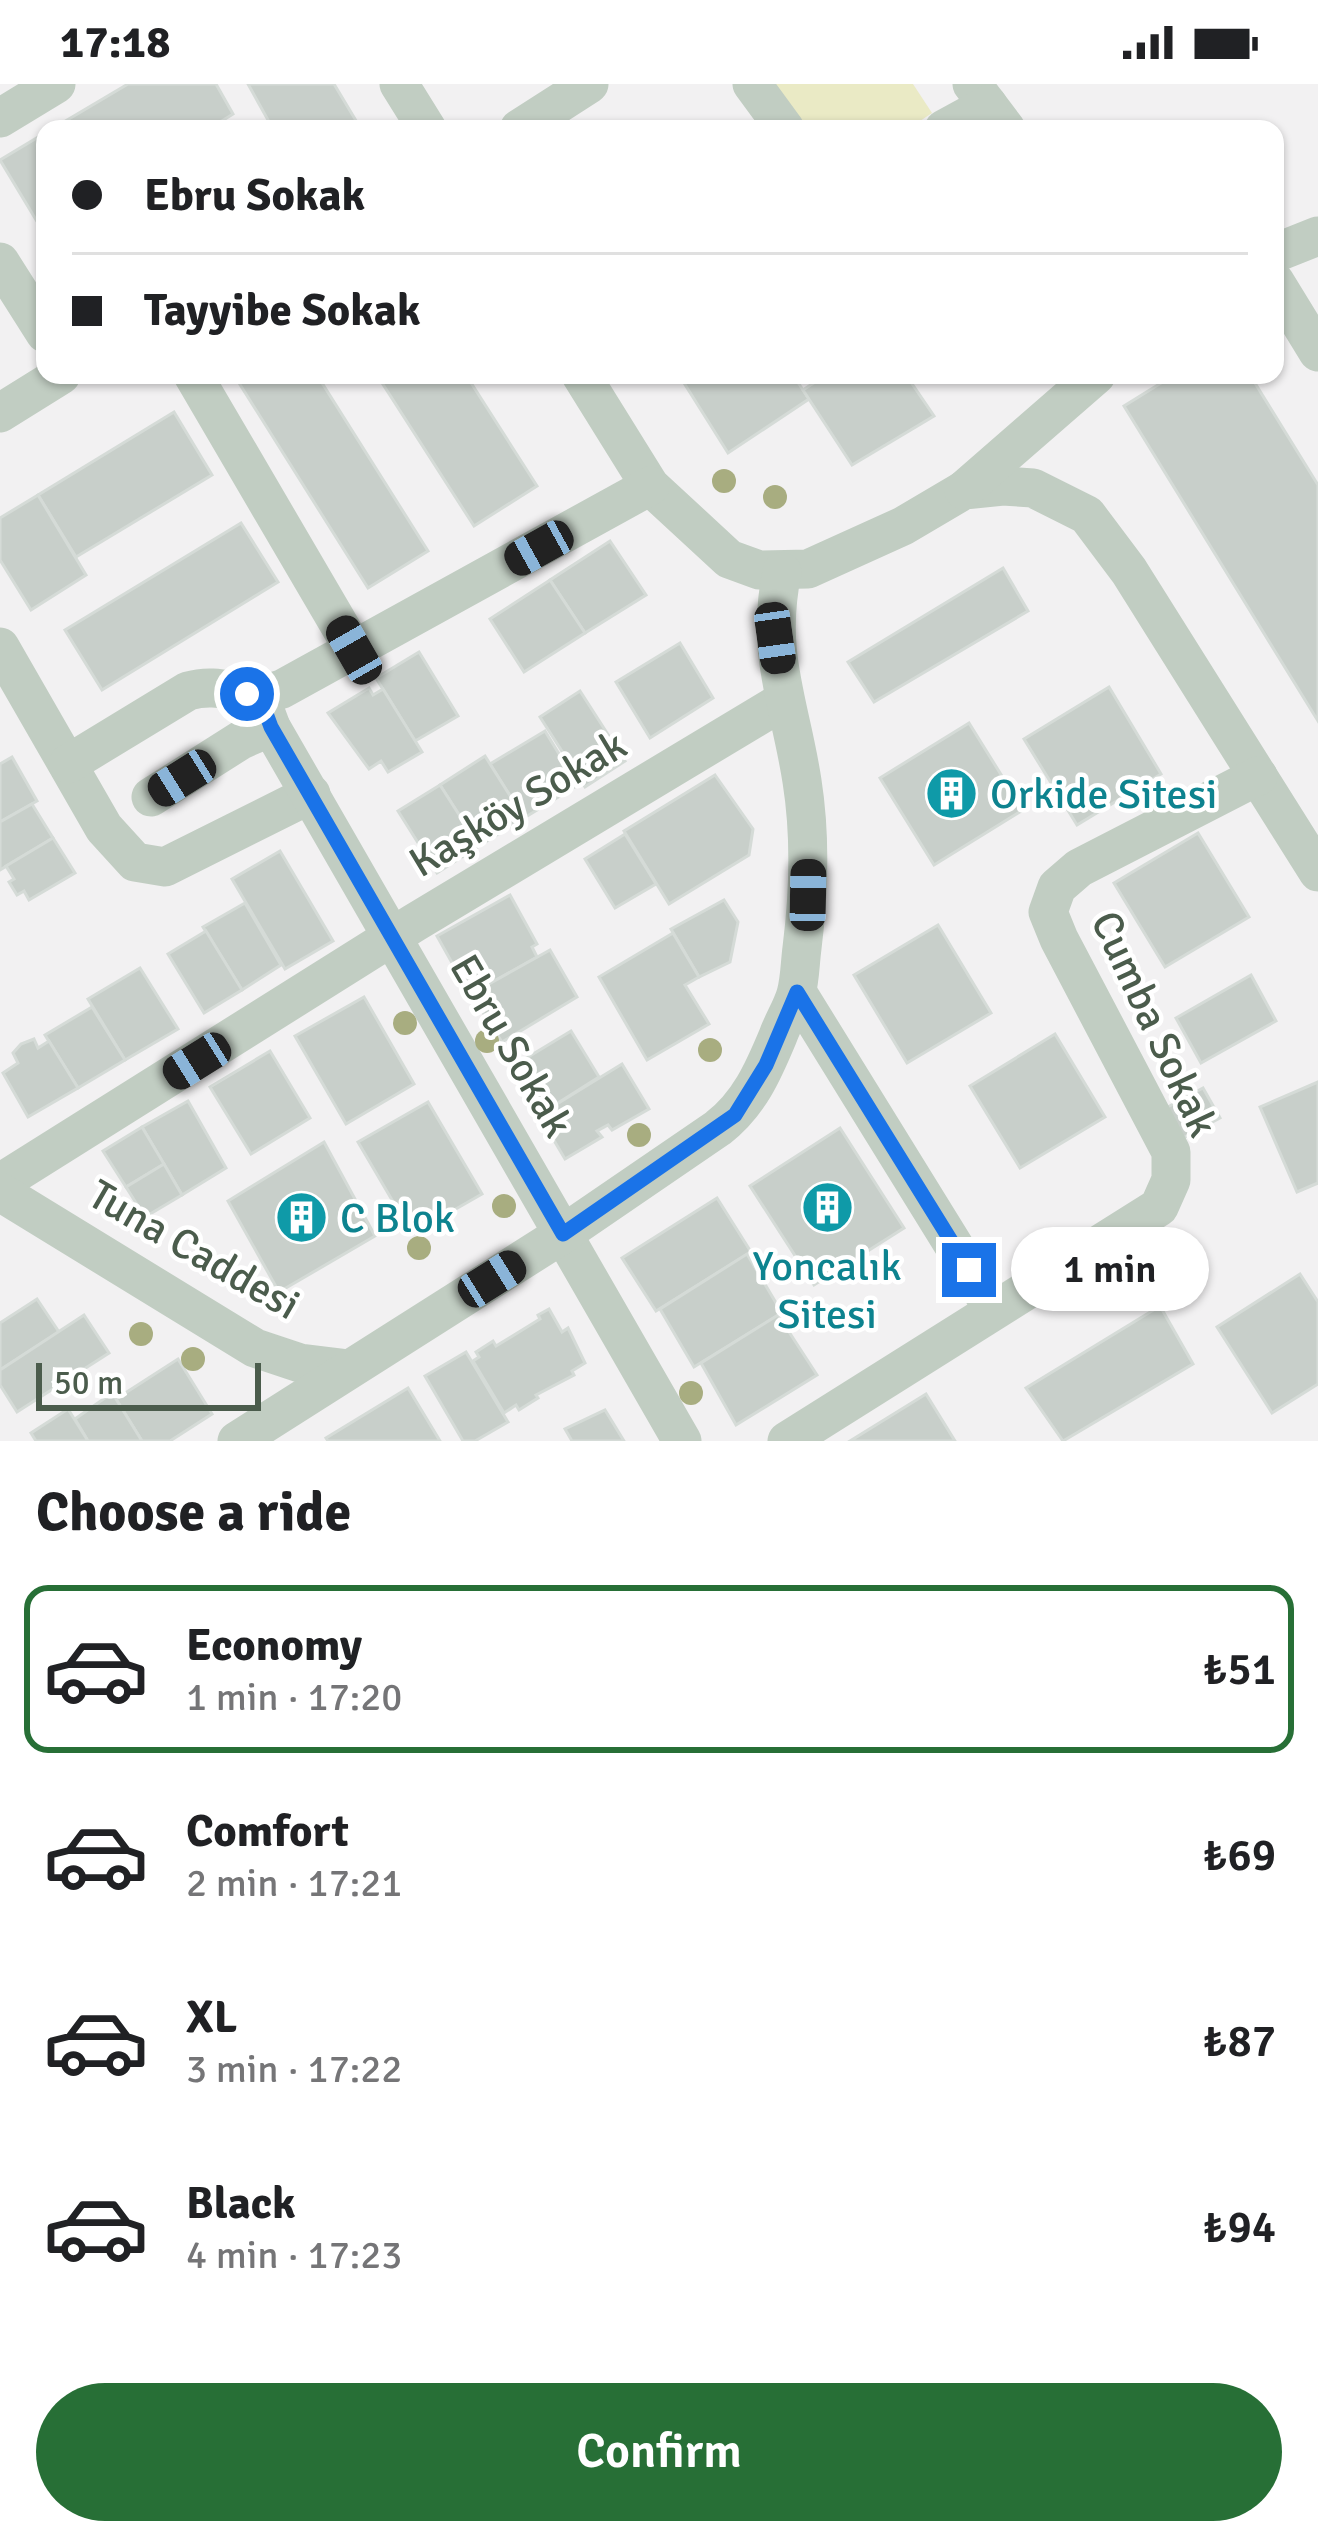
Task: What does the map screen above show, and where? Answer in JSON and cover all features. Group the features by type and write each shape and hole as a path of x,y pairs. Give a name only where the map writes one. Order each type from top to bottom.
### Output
{"street":[{"path":"0,118 56,84"},
{"path":"399,84 421,120"},
{"path":"533,120 589,84"},
{"path":"752,84 778,120"},
{"path":"961,120 988,106"},
{"path":"1284,250 1318,236"},
{"path":"0,262 36,319"},
{"path":"1284,296 1318,352"},
{"path":"0,412 46,384"},
{"path":"198,384 354,650"},
{"path":"586,384 650,486 729,559 782,572 838,556 964,490 1086,384"},
{"path":"964,490 1003,485 1033,488 1087,515 1129,571 1318,872"},
{"path":"152,797 242,740 266,712 354,650 650,486"},
{"path":"237,1441 563,1234 735,1115 766,1065 797,992 809,852 802,779 783,701 775,638 782,572"},
{"path":"0,647 104,828 125,854 149,867 164,867 311,794"},
{"path":"68,764 188,691 207,686 266,712"},
{"name":"Kaşköy Sokak","path":"0,1188 414,923 783,701"},
{"name":"Ebru Sokak","path":"266,712 682,1441"},
{"name":"Cumba Sokak","path":"787,1441 1159,1207 1171,1180 1171,1151 1048,912 1057,887 1078,868 1258,776"},
{"path":"797,992 993,1309"},
{"name":"Tuna Caddesi","path":"0,1188 254,1348 300,1363 349,1369"}],"green space":[{"path":"768,84 913,84 932,113 922,120 792,120"}],"building":[{"path":"128,84 216,84 233,114 223,120 67,120"},
{"path":"248,84 334,84 356,120 268,120"},
{"path":"36,138 36,220 0,160"},
{"path":"240,384 323,384 428,551 368,588"},
{"path":"383,384 472,384 537,486 474,526"},
{"path":"685,384 799,384 809,399 728,453"},
{"path":"812,384 912,384 934,416 852,465 803,390"},
{"path":"1159,384 1256,384 1318,485 1318,721 1124,406"},
{"path":"174,412 212,475 76,557 38,495"},
{"path":"38,495 86,575 31,610 0,560 0,518"},
{"path":"241,523 278,582 102,690 65,630"},
{"path":"610,541 646,595 585,633 550,580"},
{"path":"1003,568 1028,611 874,702 848,662"},
{"path":"550,580 585,633 524,672 490,619"},
{"path":"680,643 713,698 650,738 616,682"},
{"path":"419,652 458,716 415,741 376,678"},
{"path":"1109,687 1161,774 1077,825 1024,739"},
{"path":"369,688 373,695 383,689 422,752 388,772 381,761 369,769 328,713"},
{"path":"580,691 625,761 585,787 540,717"},
{"name":"Orkide Sitesi","path":"969,723 1023,810 934,865 880,778"},
{"path":"545,731 578,785 524,818 490,764"},
{"path":"485,756 524,818 479,846 440,785"},
{"path":"12,757 37,801 0,822 0,764"},
{"path":"715,775 753,829 749,855 669,904 624,831"},
{"path":"440,785 479,846 437,873 398,811"},
{"path":"32,804 53,838 0,870 0,822"},
{"path":"1198,833 1249,917 1165,967 1114,883"},
{"path":"625,834 656,884 615,908 585,859"},
{"path":"53,838 75,873 29,900 24,891 17,895 6,866"},
{"path":"280,851 333,941 285,969 232,879"},
{"path":"510,895 537,944 532,947 537,957 477,991 472,982 465,986 437,936"},
{"path":"724,900 738,922 730,962 699,977 671,929"},
{"path":"245,903 281,965 242,990 203,927"},
{"path":"938,925 991,1013 907,1063 854,975"},
{"path":"206,931 242,990 204,1013 168,954"},
{"path":"673,933 699,977 685,985 709,1024 647,1060 599,977"},
{"path":"550,950 577,997 502,1042 471,994"},
{"path":"140,968 178,1029 125,1060 88,999"},
{"path":"1251,975 1276,1021 1201,1063 1176,1018"},
{"path":"364,997 414,1084 346,1124 295,1036"},
{"path":"92,1007 125,1060 78,1088 45,1035"},
{"path":"571,1031 599,1077 539,1115 510,1068"},
{"path":"1055,1034 1105,1117 1020,1168 970,1086"},
{"path":"34,1039 38,1048 49,1041 78,1088 28,1117 3,1073 18,1063 13,1053 21,1044"},
{"path":"270,1051 310,1118 251,1154 210,1087"},
{"path":"622,1064 649,1109 612,1130 608,1125 597,1131 602,1137 565,1159 539,1115"},
{"path":"1318,1082 1318,1183 1297,1192 1260,1107"},
{"path":"1203,1088 1220,1118 1181,1139 1164,1109"},
{"path":"188,1101 226,1168 182,1195 142,1127"},
{"path":"428,1102 482,1194 412,1234 358,1142"},
{"path":"142,1127 164,1164 126,1187 103,1151"},
{"name":"Yoncalık Sitesi","path":"840,1128 904,1228 814,1285 750,1186"},
{"name":"C Blok","path":"324,1142 375,1236 279,1292 228,1201"},
{"path":"164,1164 182,1195 145,1217 126,1187"},
{"path":"717,1198 751,1252 656,1311 622,1258"},
{"path":"747,1254 782,1313 694,1367 660,1309"},
{"path":"1300,1274 1318,1302 1318,1384 1272,1413 1217,1327"},
{"path":"37,1299 59,1332 0,1370 0,1323"},
{"path":"1160,1306 1193,1364 1063,1441 1026,1388"},
{"path":"549,1309 562,1332 568,1328 585,1363 519,1410 516,1405 504,1413 473,1361 479,1357 476,1352 493,1341 496,1346"},
{"path":"84,1315 109,1353 17,1412 0,1385 0,1370"},
{"path":"778,1315 817,1375 736,1425 701,1363"},
{"path":"466,1352 508,1422 475,1441 463,1441 425,1376"},
{"path":"178,1359 212,1414 170,1441 142,1441 116,1399"},
{"path":"408,1388 440,1441 326,1438"},
{"path":"112,1393 142,1441 88,1441 75,1419"},
{"path":"926,1394 955,1441 850,1441"},
{"path":"68,1409 88,1441 36,1441 31,1433"},
{"path":"605,1410 624,1441 572,1441 565,1429"}],"place":[{"name":"Orkide Sitesi","path":"951,794"},
{"name":"Yoncalık Sitesi","path":"827,1207"},
{"name":"C Blok","path":"301,1218"}],"route":[{"path":"247,694 260,697 271,727 563,1234 735,1115 766,1065 797,992 969,1270"}]}
